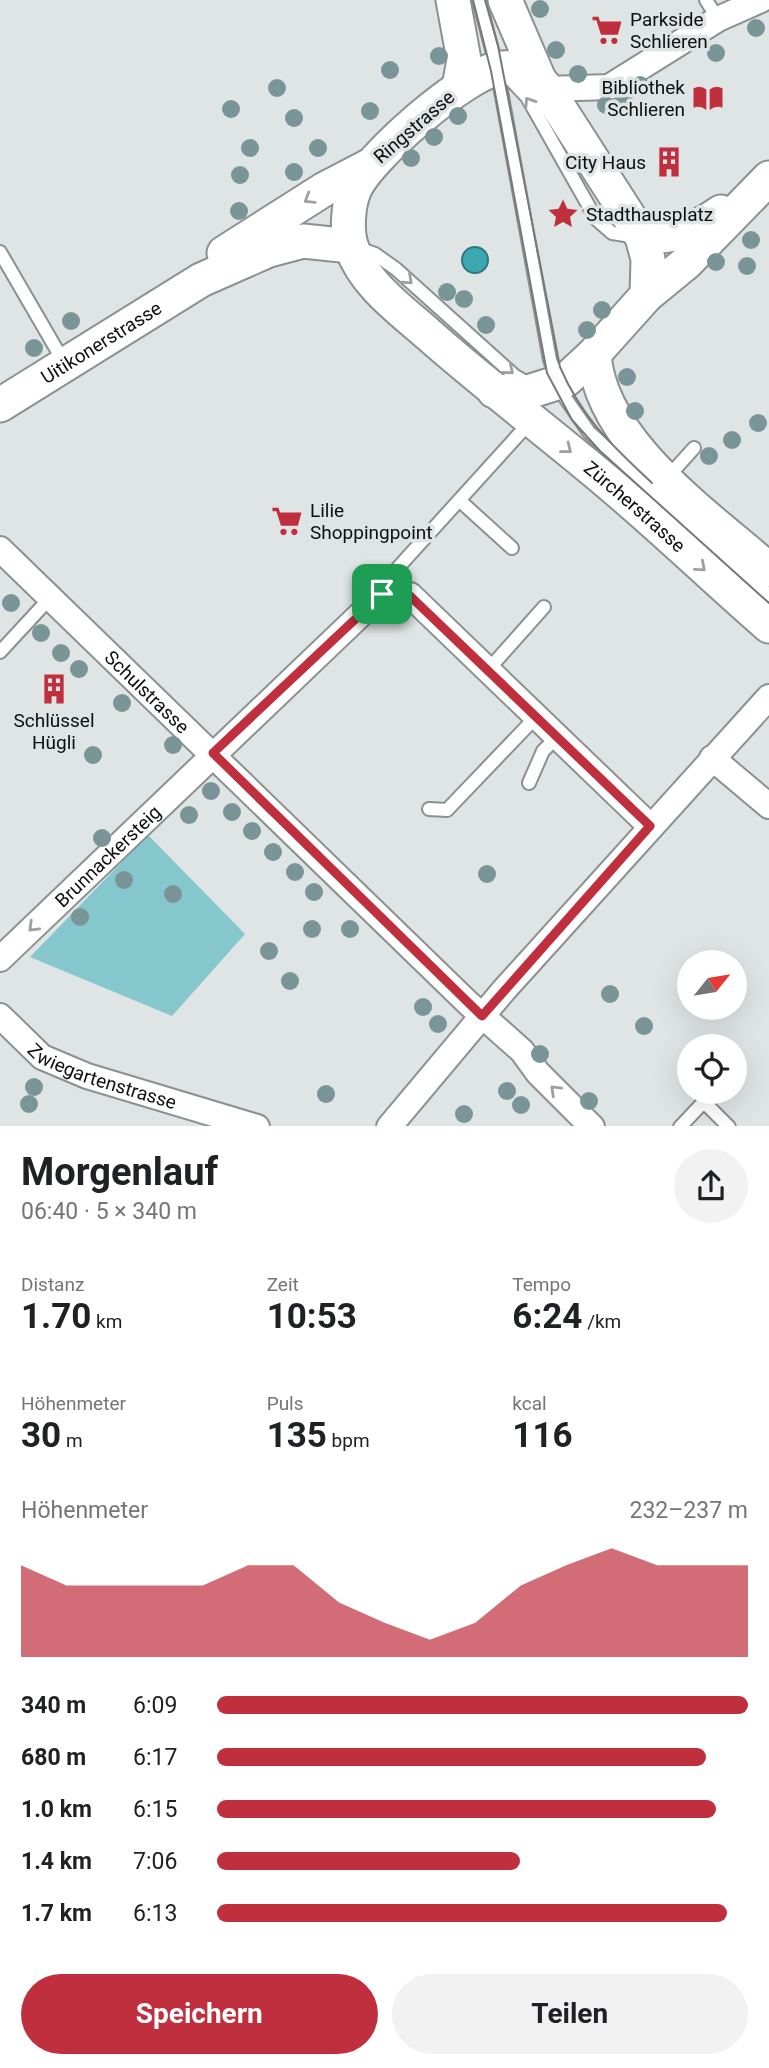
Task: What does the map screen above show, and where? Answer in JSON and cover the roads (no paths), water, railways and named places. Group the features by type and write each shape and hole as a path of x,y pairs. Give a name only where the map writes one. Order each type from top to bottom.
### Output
{"main road":[{"name":"Ringstrasse","path":"453,0 464,60 459,87"},
{"path":"505,0 543,84 642,237 648,259 647,295"},
{"path":"497,69 512,68 543,84"},
{"name":"Ringstrasse","path":"351,246 349,214 354,190 369,166 459,87 497,69"},
{"name":"Uitikonerstrasse","path":"201,280 223,254 323,190 369,166"},
{"path":"642,237 677,236 693,230 765,182"},
{"path":"351,246 361,268 391,301 494,391 543,398 594,354 647,295 686,263 765,182"},
{"name":"Uitikonerstrasse","path":"0,405 201,280 269,250 303,241 351,246"},
{"path":"594,354 599,387 627,436 666,479 769,570"},
{"name":"Zürcherstrasse","path":"543,398 590,467 769,626"}],"street":[{"path":"543,84 610,87 638,69 712,9 761,0"},
{"name":"Schulstrasse","path":"0,549 482,1016 506,1036 538,1073 592,1126"},
{"path":"382,594 410,596 650,826"},
{"name":"Brunnackersteig","path":"0,959 382,594"},
{"path":"388,1126 650,826 769,697"},
{"path":"712,758 769,806"},
{"name":"Zwiegartenstrasse","path":"0,1016 43,1057 76,1071 257,1126"}],"lane":[{"path":"382,594 396,570 459,500 543,398 550,360 497,69 479,0"},
{"path":"497,69 512,79 527,97 596,219 612,233 642,237"},
{"path":"351,246 375,254 396,269 515,376 543,398 577,417 606,449 769,595"},
{"path":"0,252 65,364"},
{"path":"666,479 694,448"},
{"path":"459,500 512,548"},
{"path":"0,652 50,598"},
{"path":"488,670 544,607"},
{"path":"429,809 447,810 536,717"},
{"path":"529,783 543,751 557,737"},
{"path":"680,1126 702,1104"},
{"path":"706,1104 729,1126"}],"tram line":[{"path":"473,0 491,71 547,373 572,420 600,451 769,603"},
{"path":"485,0 498,46 560,367 578,402 600,431 652,483"}],"place":[{"name":"Parkside Schlieren","path":"607,30"},
{"name":"Bibliothek Schlieren","path":"708,98"},
{"name":"City Haus","path":"669,162"},
{"name":"Stadthausplatz","path":"563,214"},
{"name":"Lilie Shoppingpoint","path":"287,521"},
{"name":"Schlüssel Hügli","path":"54,689"}]}
